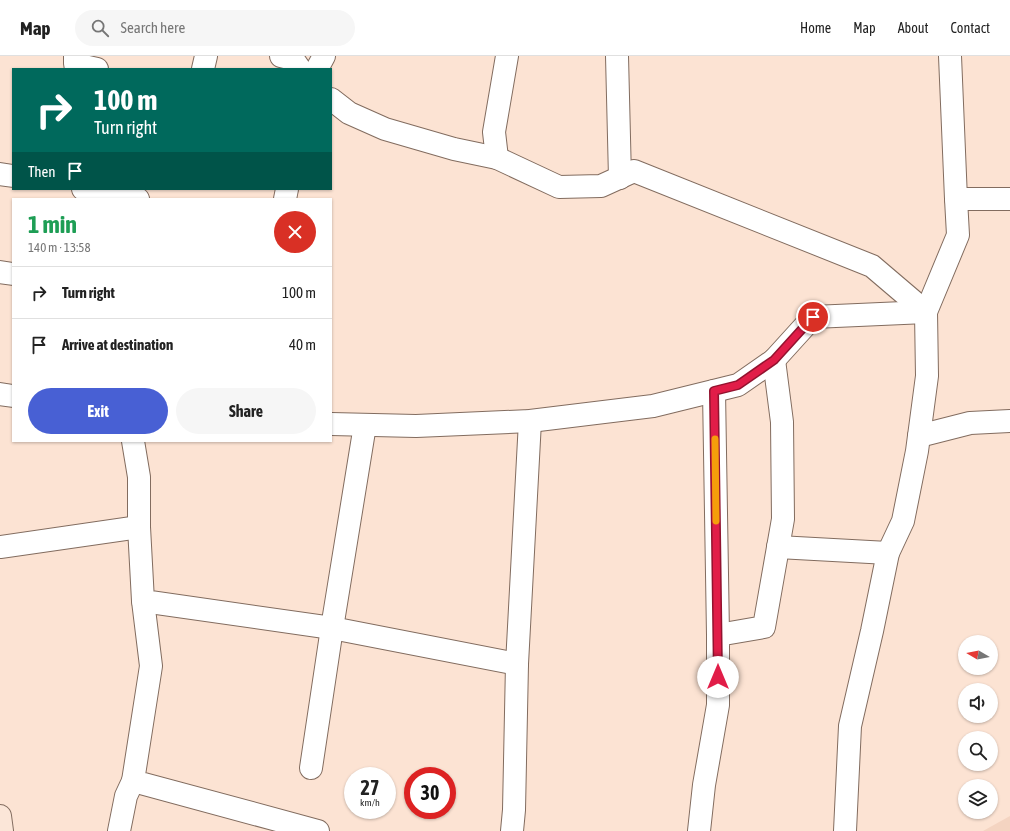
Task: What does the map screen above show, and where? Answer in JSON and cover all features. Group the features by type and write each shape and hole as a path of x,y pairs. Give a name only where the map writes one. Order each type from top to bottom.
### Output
{"street":[{"path":"75,56 76,64 93,68"},
{"path":"203,68 206,56"},
{"path":"281,56 293,59 299,68"},
{"path":"318,68 324,56"},
{"path":"497,158 494,132 507,56"},
{"path":"617,56 620,178"},
{"path":"845,831 850,726 888,553 903,520 919,436 927,376 926,312 958,235 950,56"},
{"path":"332,100 349,113 385,129 454,149 497,158 559,187 601,186 634,172 872,266 926,312"},
{"path":"0,174 12,176"},
{"path":"88,190 132,198"},
{"path":"956,199 1010,199"},
{"path":"0,272 12,274"},
{"path":"332,424 416,426 530,421 653,406 738,385 774,360 813,317 926,312"},
{"path":"718,635 764,627 783,519 782,422 774,360"},
{"path":"699,831 704,785 718,705 714,391"},
{"path":"0,394 12,396"},
{"path":"512,831 514,810 517,664 530,421"},
{"path":"919,436 970,423 1010,421"},
{"path":"311,768 365,425"},
{"path":"119,831 126,796 133,781 151,666 143,601 139,477 133,442"},
{"path":"0,547 140,527"},
{"path":"778,547 888,553"},
{"path":"143,601 332,628 517,664"},
{"path":"133,781 318,831"},
{"path":"0,816 2,831"}],"shaded area":[{"path":"1010,816 1010,831 983,831"}],"slow traffic":[{"path":"715,439 716,521"}],"route":[{"path":"718,677 714,391 738,385 774,360 813,317"}]}
